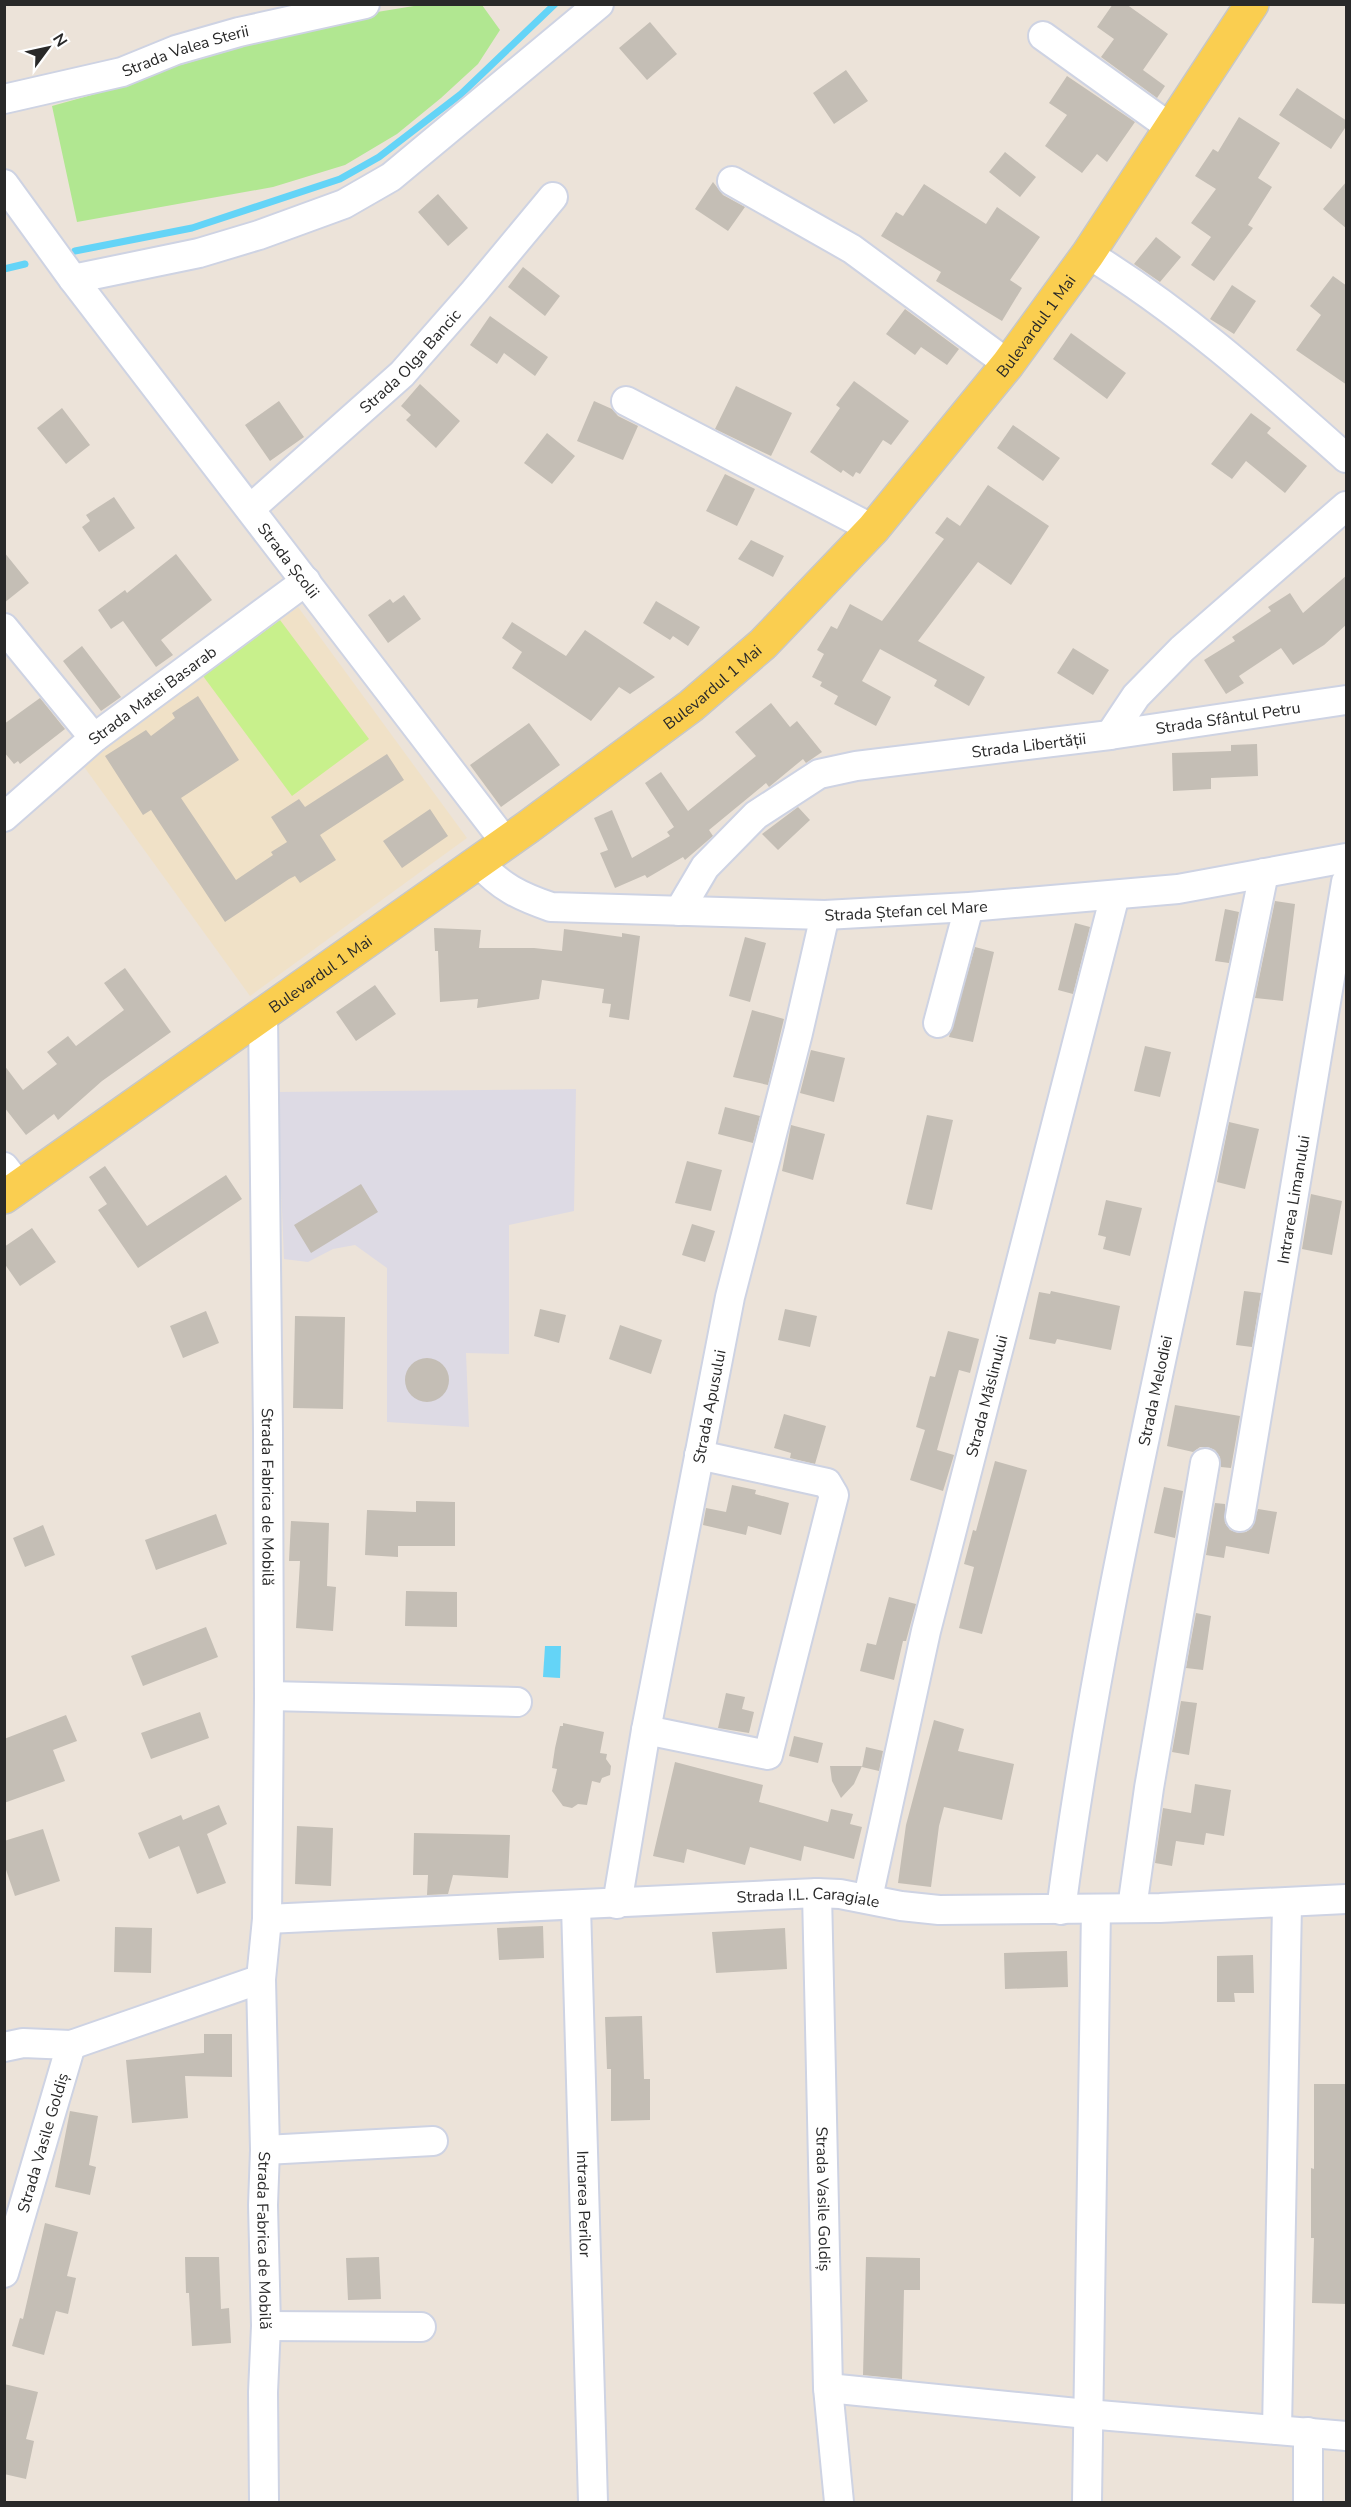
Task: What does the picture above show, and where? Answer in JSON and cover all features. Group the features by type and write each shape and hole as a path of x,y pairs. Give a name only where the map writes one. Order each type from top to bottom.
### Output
{"main road":[{"name":"Bulevardul 1 Mai","path":"9,1183 263,1014 506,843 657,732 731,673 796,612 873,529 1008,364 1088,254 1252,4"}],"street":[{"name":"Strada Valea Sterii","path":"4,99 122,72 176,50 239,32 365,4"},
{"path":"74,279 199,253 259,235 344,204 399,170 599,4"},
{"path":"1043,36 1171,128"},
{"path":"732,181 852,249 1008,364"},
{"name":"Strada Școlii","path":"4,184 74,279 506,843"},
{"name":"Strada Olga Bancic","path":"250,509 402,374 474,292 553,196"},
{"path":"1088,254 1130,280 1193,325 1347,458"},
{"path":"626,401 873,529"},
{"name":"Strada Libertății","path":"679,911 705,867 726,844 756,815 819,774 856,766 1110,735 1137,696 1182,649 1347,506"},
{"name":"Strada Matei Basarab","path":"4,817 94,738 306,581"},
{"path":"4,628 94,738"},
{"name":"Strada Sfântul Petru","path":"1110,735 1347,700"},
{"name":"Strada Ștefan cel Mare","path":"478,862 496,881 513,892 551,907 825,915 969,907 1178,889 1347,858"},
{"name":"Strada Melodiei","path":"1061,1910 1075,1806 1109,1614 1154,1389 1264,873"},
{"name":"Intrarea Limanului","path":"1240,1516 1347,882"},
{"name":"Strada Măslinului","path":"868,1898 926,1630 1115,895"},
{"path":"938,1023 969,907"},
{"name":"Strada Apusului","path":"617,1904 646,1730 730,1297 798,1033 825,915"},
{"name":"Strada Fabrica de Mobilă","path":"263,1014 268,1432 267,1919 261,1979 265,2150 262,2205 266,2326 263,2392 264,2502"},
{"path":"646,1730 768,1755 834,1495 827,1484 699,1455"},
{"path":"1132,1908 1154,1754 1205,1463"},
{"path":"268,1696 517,1702"},
{"name":"Strada I.L. Caragiale","path":"267,1919 817,1893 868,1898 901,1906 939,1910 1061,1910 1287,1904 1347,1899"},
{"name":"Strada Vasile Goldiș","path":"817,1893 828,2388 840,2502"},
{"path":"1277,2430 1287,1904"},
{"name":"Intrarea Perilor","path":"576,1906 593,2502"},
{"path":"1087,2502 1096,1909"},
{"path":"4,2046 23,2043 72,2045 261,1979"},
{"name":"Strada Vasile Goldiș","path":"4,2273 72,2045"},
{"path":"265,2150 433,2141"},
{"path":"266,2326 421,2327"},
{"path":"828,2388 1087,2414 1347,2436"},
{"path":"1308,2432 1308,2502"}],"shaded area":[{"path":"298,607 467,838 250,996 82,764"},
{"path":"576,1089 574,1211 509,1225 509,1354 466,1353 469,1427 387,1422 387,1268 355,1245 333,1249 308,1262 284,1259 277,1092"}],"green space":[{"path":"420,5 482,5 500,30 478,64 397,134 345,165 273,187 77,222 52,106 131,84 163,70 253,44 371,13"},
{"path":"280,620 369,739 292,796 203,676"}],"water":[{"path":"545,1646 561,1646 560,1678 543,1677"}],"building":[{"path":"1113,4 1126,4 1168,34 1143,70 1165,86 1157,98 1101,57 1114,39 1097,27"},
{"path":"650,22 677,54 647,80 619,48"},
{"path":"846,70 868,101 834,124 813,93"},
{"path":"1067,76 1135,122 1107,162 1097,154 1082,173 1045,146 1067,115 1049,103"},
{"path":"1297,88 1347,121 1347,125 1331,149 1279,115"},
{"path":"1239,117 1280,143 1258,178 1272,187 1248,225 1253,228 1214,281 1191,265 1211,237 1191,223 1216,189 1195,176 1213,149 1218,152"},
{"path":"1005,152 1036,177 1020,197 989,172"},
{"path":"1347,181 1347,229 1323,209"},
{"path":"713,182 723,195 745,207 728,231 695,209"},
{"path":"924,184 986,224 997,207 1040,237 1010,280 1022,288 1002,321 936,281 941,272 881,236 896,212 903,216"},
{"path":"438,194 468,228 448,246 418,212"},
{"path":"1156,237 1181,257 1160,282 1134,264"},
{"path":"523,267 560,296 545,316 508,287"},
{"path":"1333,276 1347,286 1347,385 1296,350 1321,315 1310,306"},
{"path":"1232,285 1256,301 1234,334 1210,319"},
{"path":"905,309 959,349 947,365 921,347 915,355 886,334"},
{"path":"490,316 548,357 535,376 504,353 497,364 470,345"},
{"path":"1071,333 1126,373 1107,399 1053,359"},
{"path":"854,381 909,421 891,445 883,440 860,474 856,472 853,477 843,470 841,473 810,452 840,408 836,405"},
{"path":"420,384 460,421 436,448 406,420 411,415 401,406"},
{"path":"736,386 792,413 771,456 715,429"},
{"path":"279,401 304,437 270,461 245,425"},
{"path":"594,401 612,409 618,416 638,426 623,460 577,441"},
{"path":"62,408 90,445 66,464 37,428"},
{"path":"1251,413 1271,428 1267,433 1307,466 1285,493 1246,461 1232,479 1211,464"},
{"path":"1013,425 1060,458 1043,481 997,448"},
{"path":"547,433 575,456 552,484 524,463"},
{"path":"725,474 755,489 737,526 706,511"},
{"path":"988,485 1049,526 1011,585 978,562 918,641 985,677 969,706 934,686 937,680 880,649 862,681 891,697 876,726 834,704 838,696 820,686 822,682 812,677 824,654 817,650 831,626 837,629 850,604 882,621 944,539 935,533 947,517 960,526"},
{"path":"114,497 135,528 99,552 82,527 90,521 86,515"},
{"path":"751,540 784,556 773,577 738,559"},
{"path":"4,552 29,583 4,603"},
{"path":"176,554 212,600 161,640 173,655 156,667 123,621 111,629 98,610 125,590 127,593"},
{"path":"1347,575 1347,624 1324,645 1293,665 1281,648 1239,676 1244,683 1226,694 1204,660 1235,641 1232,637 1271,611 1268,607 1290,593 1303,613"},
{"path":"404,595 421,619 388,643 368,615 390,599 393,603"},
{"path":"656,601 700,627 688,646 673,636 670,640 643,623"},
{"path":"512,622 566,656 585,630 655,677 630,694 619,687 591,721 512,668 522,652 502,638"},
{"path":"82,646 121,697 101,711 63,661"},
{"path":"1073,648 1109,670 1093,695 1057,673"},
{"path":"198,696 239,760 181,798 236,880 273,855 271,852 287,842 271,817 299,799 305,807 387,754 404,780 320,835 336,860 300,883 295,876 289,879 225,922 151,810 143,815 105,756 146,730 151,736 175,718 172,713"},
{"path":"40,698 65,729 20,764 18,761 14,764 4,752 4,724"},
{"path":"771,703 790,727 797,721 822,752 806,763 803,759 769,787 766,783 709,830 713,836 685,860 683,857 647,878 645,875 615,888 600,853 608,850 594,818 612,810 632,858 670,836 667,832 674,827 645,783 661,772 688,811 756,756 735,732"},
{"path":"529,723 560,765 501,807 470,765"},
{"path":"1257,744 1258,776 1211,778 1211,789 1173,791 1172,753 1231,751 1231,745"},
{"path":"798,807 810,820 778,850 762,834"},
{"path":"430,809 448,836 402,868 383,841"},
{"path":"1275,901 1295,904 1283,1001 1255,998"},
{"path":"1225,909 1239,912 1229,963 1215,961"},
{"path":"1075,923 1090,927 1073,994 1058,990"},
{"path":"434,928 481,930 479,948 534,948 562,951 564,929 622,937 622,933 640,936 629,1020 609,1017 611,1004 602,1003 604,989 542,980 539,999 477,1008 478,999 440,1002 438,951 435,951"},
{"path":"745,937 766,943 750,1002 729,996"},
{"path":"975,947 994,952 973,1042 949,1037"},
{"path":"125,968 171,1032 102,1081 58,1120 54,1114 26,1135 4,1107 4,1065 23,1090 57,1064 47,1052 68,1036 76,1046 124,1010 104,983"},
{"path":"375,985 396,1014 356,1041 336,1012"},
{"path":"752,1010 784,1019 768,1085 733,1077"},
{"path":"1145,1046 1171,1052 1160,1097 1134,1091"},
{"path":"811,1050 845,1058 834,1102 800,1093"},
{"path":"725,1107 760,1116 753,1143 718,1134"},
{"path":"927,1115 953,1120 932,1210 906,1204"},
{"path":"1229,1122 1259,1129 1245,1189 1217,1182"},
{"path":"791,1125 825,1134 813,1180 782,1171"},
{"path":"687,1161 722,1170 711,1211 675,1203"},
{"path":"105,1166 147,1226 226,1175 242,1199 138,1268 98,1210 107,1204 89,1177"},
{"path":"361,1184 378,1212 311,1253 294,1225"},
{"path":"1311,1194 1342,1201 1332,1255 1302,1249"},
{"path":"1106,1200 1142,1208 1130,1256 1103,1249 1106,1237 1098,1235"},
{"path":"692,1224 715,1231 705,1262 682,1255"},
{"path":"32,1228 56,1262 20,1286 4,1263 4,1247"},
{"path":"1051,1291 1120,1306 1111,1350 1057,1339 1055,1344 1029,1339 1039,1292 1050,1294"},
{"path":"1244,1291 1261,1293 1252,1347 1236,1345"},
{"path":"540,1309 566,1315 559,1343 534,1336"},
{"path":"785,1309 817,1316 810,1347 778,1340"},
{"path":"206,1311 219,1343 183,1358 170,1326"},
{"path":"295,1316 345,1317 343,1409 293,1408"},
{"path":"620,1325 662,1340 651,1374 609,1359"},
{"path":"948,1331 979,1339 970,1373 959,1370 937,1450 954,1455 943,1491 910,1480 925,1430 916,1427 930,1376 935,1377"},
{"path":"427,1358 443,1364 449,1380 443,1396 427,1402 411,1396 405,1380 411,1364"},
{"path":"1175,1405 1240,1416 1231,1468 1221,1467 1220,1457 1215,1450 1208,1447 1200,1447 1193,1452 1167,1446"},
{"path":"784,1414 826,1426 815,1464 790,1458 791,1453 774,1448"},
{"path":"995,1461 1027,1470 982,1634 959,1628 974,1567 964,1564 973,1530 976,1531"},
{"path":"732,1485 756,1490 755,1494 789,1503 781,1535 748,1526 746,1535 703,1525 706,1508 726,1512"},
{"path":"1164,1487 1183,1491 1175,1538 1154,1533"},
{"path":"416,1501 455,1502 455,1546 398,1546 398,1557 365,1555 367,1510 416,1512"},
{"path":"1215,1503 1225,1504 1225,1523 1230,1530 1238,1533 1252,1528 1258,1509 1277,1512 1269,1554 1226,1546 1224,1558 1206,1555"},
{"path":"216,1514 227,1544 156,1570 145,1540"},
{"path":"291,1521 329,1523 327,1586 336,1587 333,1631 296,1628 300,1561 289,1561"},
{"path":"43,1525 55,1555 25,1567 13,1538"},
{"path":"406,1591 457,1592 457,1627 405,1626"},
{"path":"889,1597 916,1604 906,1641 903,1641 894,1680 860,1671 867,1643 876,1645"},
{"path":"1196,1613 1211,1616 1203,1670 1186,1668"},
{"path":"206,1627 218,1657 143,1686 131,1656"},
{"path":"726,1693 745,1697 742,1709 754,1712 749,1733 718,1728"},
{"path":"1181,1701 1197,1703 1189,1755 1172,1752"},
{"path":"200,1712 209,1738 151,1759 141,1733"},
{"path":"66,1715 77,1741 53,1750 65,1781 4,1803 4,1739"},
{"path":"934,1720 964,1729 958,1751 1014,1764 1002,1820 944,1807 939,1826 931,1887 898,1883 906,1825"},
{"path":"563,1723 604,1732 600,1753 607,1754 606,1759 611,1766 610,1775 602,1778 600,1783 592,1781 587,1805 578,1804 572,1808 563,1806 552,1791 557,1769 552,1768 555,1748 560,1726 563,1726"},
{"path":"794,1736 823,1743 818,1763 789,1756"},
{"path":"866,1747 883,1751 879,1771 862,1767"},
{"path":"675,1762 763,1785 759,1802 828,1822 831,1809 853,1814 850,1824 862,1827 854,1859 804,1846 801,1861 750,1847 745,1865 687,1849 684,1863 653,1856"},
{"path":"830,1766 862,1766 854,1784 841,1798 832,1781"},
{"path":"1195,1784 1231,1790 1224,1836 1206,1833 1204,1845 1176,1841 1172,1866 1155,1863 1163,1808 1191,1813"},
{"path":"219,1805 227,1824 207,1834 226,1883 197,1894 179,1846 149,1859 138,1833 181,1815 183,1820"},
{"path":"297,1826 333,1828 331,1886 295,1884"},
{"path":"43,1829 60,1881 15,1896 4,1864 4,1841"},
{"path":"414,1833 510,1835 508,1878 453,1875 448,1894 427,1895 428,1875 413,1875"},
{"path":"543,1926 544,1958 499,1960 497,1928"},
{"path":"115,1927 152,1928 151,1973 114,1972"},
{"path":"785,1928 787,1969 716,1973 712,1932"},
{"path":"1067,1951 1068,1987 1005,1989 1004,1953"},
{"path":"1253,1955 1254,1993 1234,1993 1235,2002 1217,2002 1217,1956"},
{"path":"642,2016 644,2079 650,2079 650,2120 611,2121 611,2069 607,2069 605,2017"},
{"path":"204,2034 232,2034 232,2077 185,2076 188,2118 132,2123 126,2060 204,2053"},
{"path":"1314,2084 1347,2084 1347,2304 1312,2303 1314,2238 1311,2238 1311,2168 1314,2169"},
{"path":"70,2111 98,2116 89,2165 96,2167 90,2195 55,2187"},
{"path":"45,2223 78,2232 67,2276 76,2278 68,2314 56,2311 44,2355 12,2346 20,2318 23,2319"},
{"path":"185,2257 219,2257 221,2309 229,2308 231,2343 192,2346 189,2293 186,2293"},
{"path":"379,2257 381,2299 348,2300 346,2258"},
{"path":"866,2257 920,2258 920,2290 904,2290 902,2379 863,2375"},
{"path":"4,2384 38,2392 26,2439 34,2441 26,2479 4,2474"}],"waterway":[{"path":"75,251 192,228 340,179 379,157 461,94 555,4"},
{"path":"4,269 25,264"}]}
